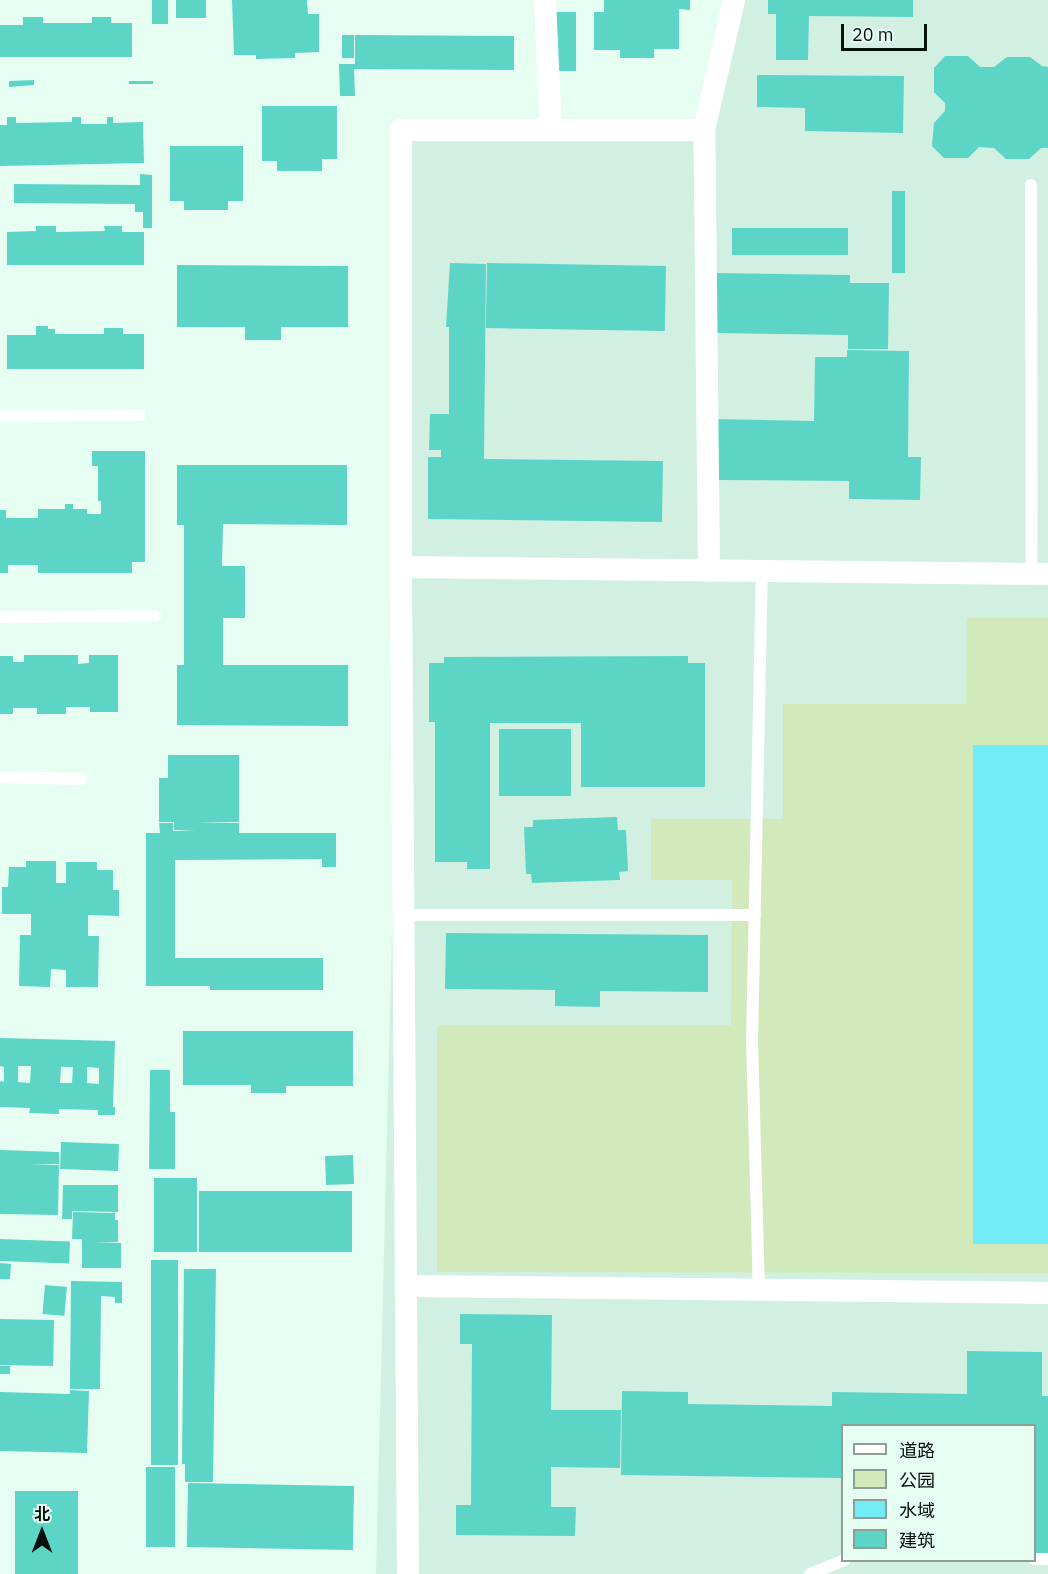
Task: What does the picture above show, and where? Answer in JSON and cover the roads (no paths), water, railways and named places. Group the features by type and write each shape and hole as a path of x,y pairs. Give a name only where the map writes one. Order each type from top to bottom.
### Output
{"street":[{"path":"546,0 551,130"},
{"path":"709,571 704,130 734,0"},
{"path":"408,1574 400,567 401,130 704,130"},
{"path":"400,567 1040,574"},
{"path":"406,1286 1048,1293"}],"lane":[{"path":"1031,185 1040,574"},
{"path":"0,416 140,415"},
{"path":"759,1291 752,1042 762,572"},
{"path":"0,617 155,616"},
{"path":"0,777 81,779"},
{"path":"403,915 755,915"},
{"path":"810,1574 841,1562"}],"water":[{"path":"973,745 1048,745 1048,1244 973,1244"}]}
